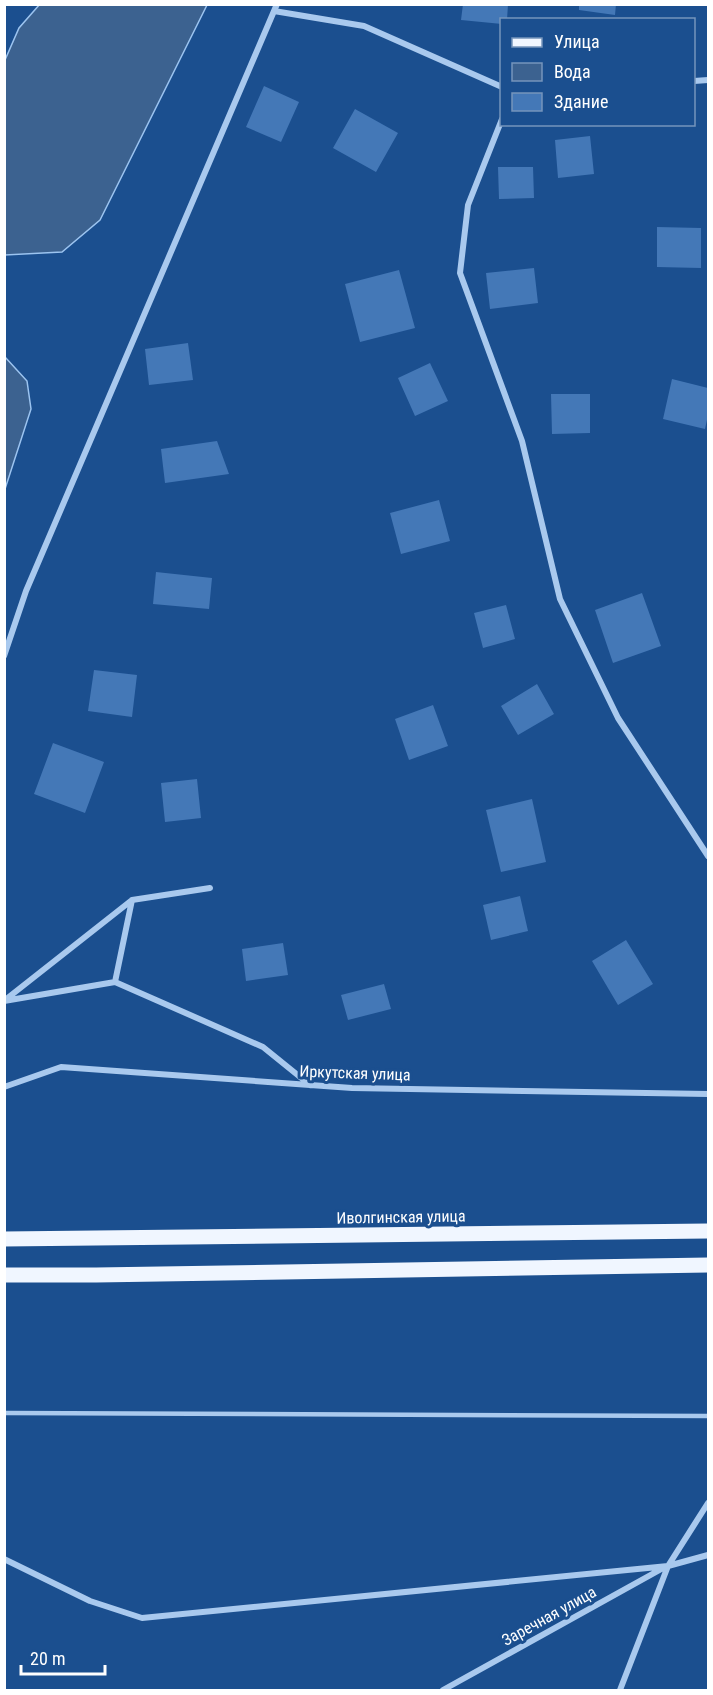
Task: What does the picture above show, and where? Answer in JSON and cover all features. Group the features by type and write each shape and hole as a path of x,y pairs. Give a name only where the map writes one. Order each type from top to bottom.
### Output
{"main road":[{"name":"Иволгинская улица","path":"4,1239 708,1231"},
{"path":"4,1275 708,1264"}],"street":[{"path":"4,656 26,591 275,8 364,26 500,87"},
{"path":"500,121 468,205 460,273 522,441 560,599 618,717 708,856"},
{"path":"4,1001 132,900 210,888"},
{"path":"115,982 132,900"},
{"path":"4,1001 115,982 263,1047 310,1085"},
{"name":"Иркутская улица","path":"4,1087 61,1067 352,1088 708,1094"},
{"path":"620,1690 668,1566 708,1503"},
{"path":"4,1559 90,1601 142,1618 668,1566 708,1555"},
{"name":"Заречная улица","path":"443,1690 668,1566"}],"lane":[{"path":"5,1413 708,1416"}],"water":[{"path":"40,4 207,5 100,220 62,252 5,255 5,60 19,28"},
{"path":"5,357 27,381 31,409 5,489"}],"building":[{"path":"463,4 508,4 507,18 500,18 500,24 461,20"},
{"path":"579,4 616,4 615,15 579,10"},
{"path":"264,86 299,102 281,142 246,127"},
{"path":"355,109 398,133 376,172 333,148"},
{"path":"590,136 594,174 558,178 555,140"},
{"path":"498,167 533,167 534,198 499,199"},
{"path":"657,227 701,228 701,268 657,267"},
{"path":"534,268 538,303 490,309 486,273"},
{"path":"399,270 415,328 360,342 345,284"},
{"path":"188,343 193,380 149,385 145,349"},
{"path":"430,363 448,401 415,416 398,378"},
{"path":"672,379 708,388 708,415 705,429 663,419"},
{"path":"551,394 590,394 590,433 552,434"},
{"path":"217,441 229,474 165,483 161,449"},
{"path":"439,500 450,541 401,554 390,513"},
{"path":"156,572 212,578 209,609 153,604"},
{"path":"642,593 661,646 613,663 595,610"},
{"path":"506,605 515,639 483,648 474,613"},
{"path":"94,670 137,675 132,717 88,711"},
{"path":"537,684 554,714 518,735 501,706"},
{"path":"433,705 448,746 409,760 395,719"},
{"path":"53,743 104,762 85,813 34,794"},
{"path":"197,779 201,818 165,822 161,783"},
{"path":"532,799 546,862 501,872 486,810"},
{"path":"520,896 528,931 491,940 483,905"},
{"path":"626,940 653,984 618,1005 592,961"},
{"path":"283,943 288,975 246,981 242,949"},
{"path":"384,984 391,1009 348,1020 341,995"}]}
